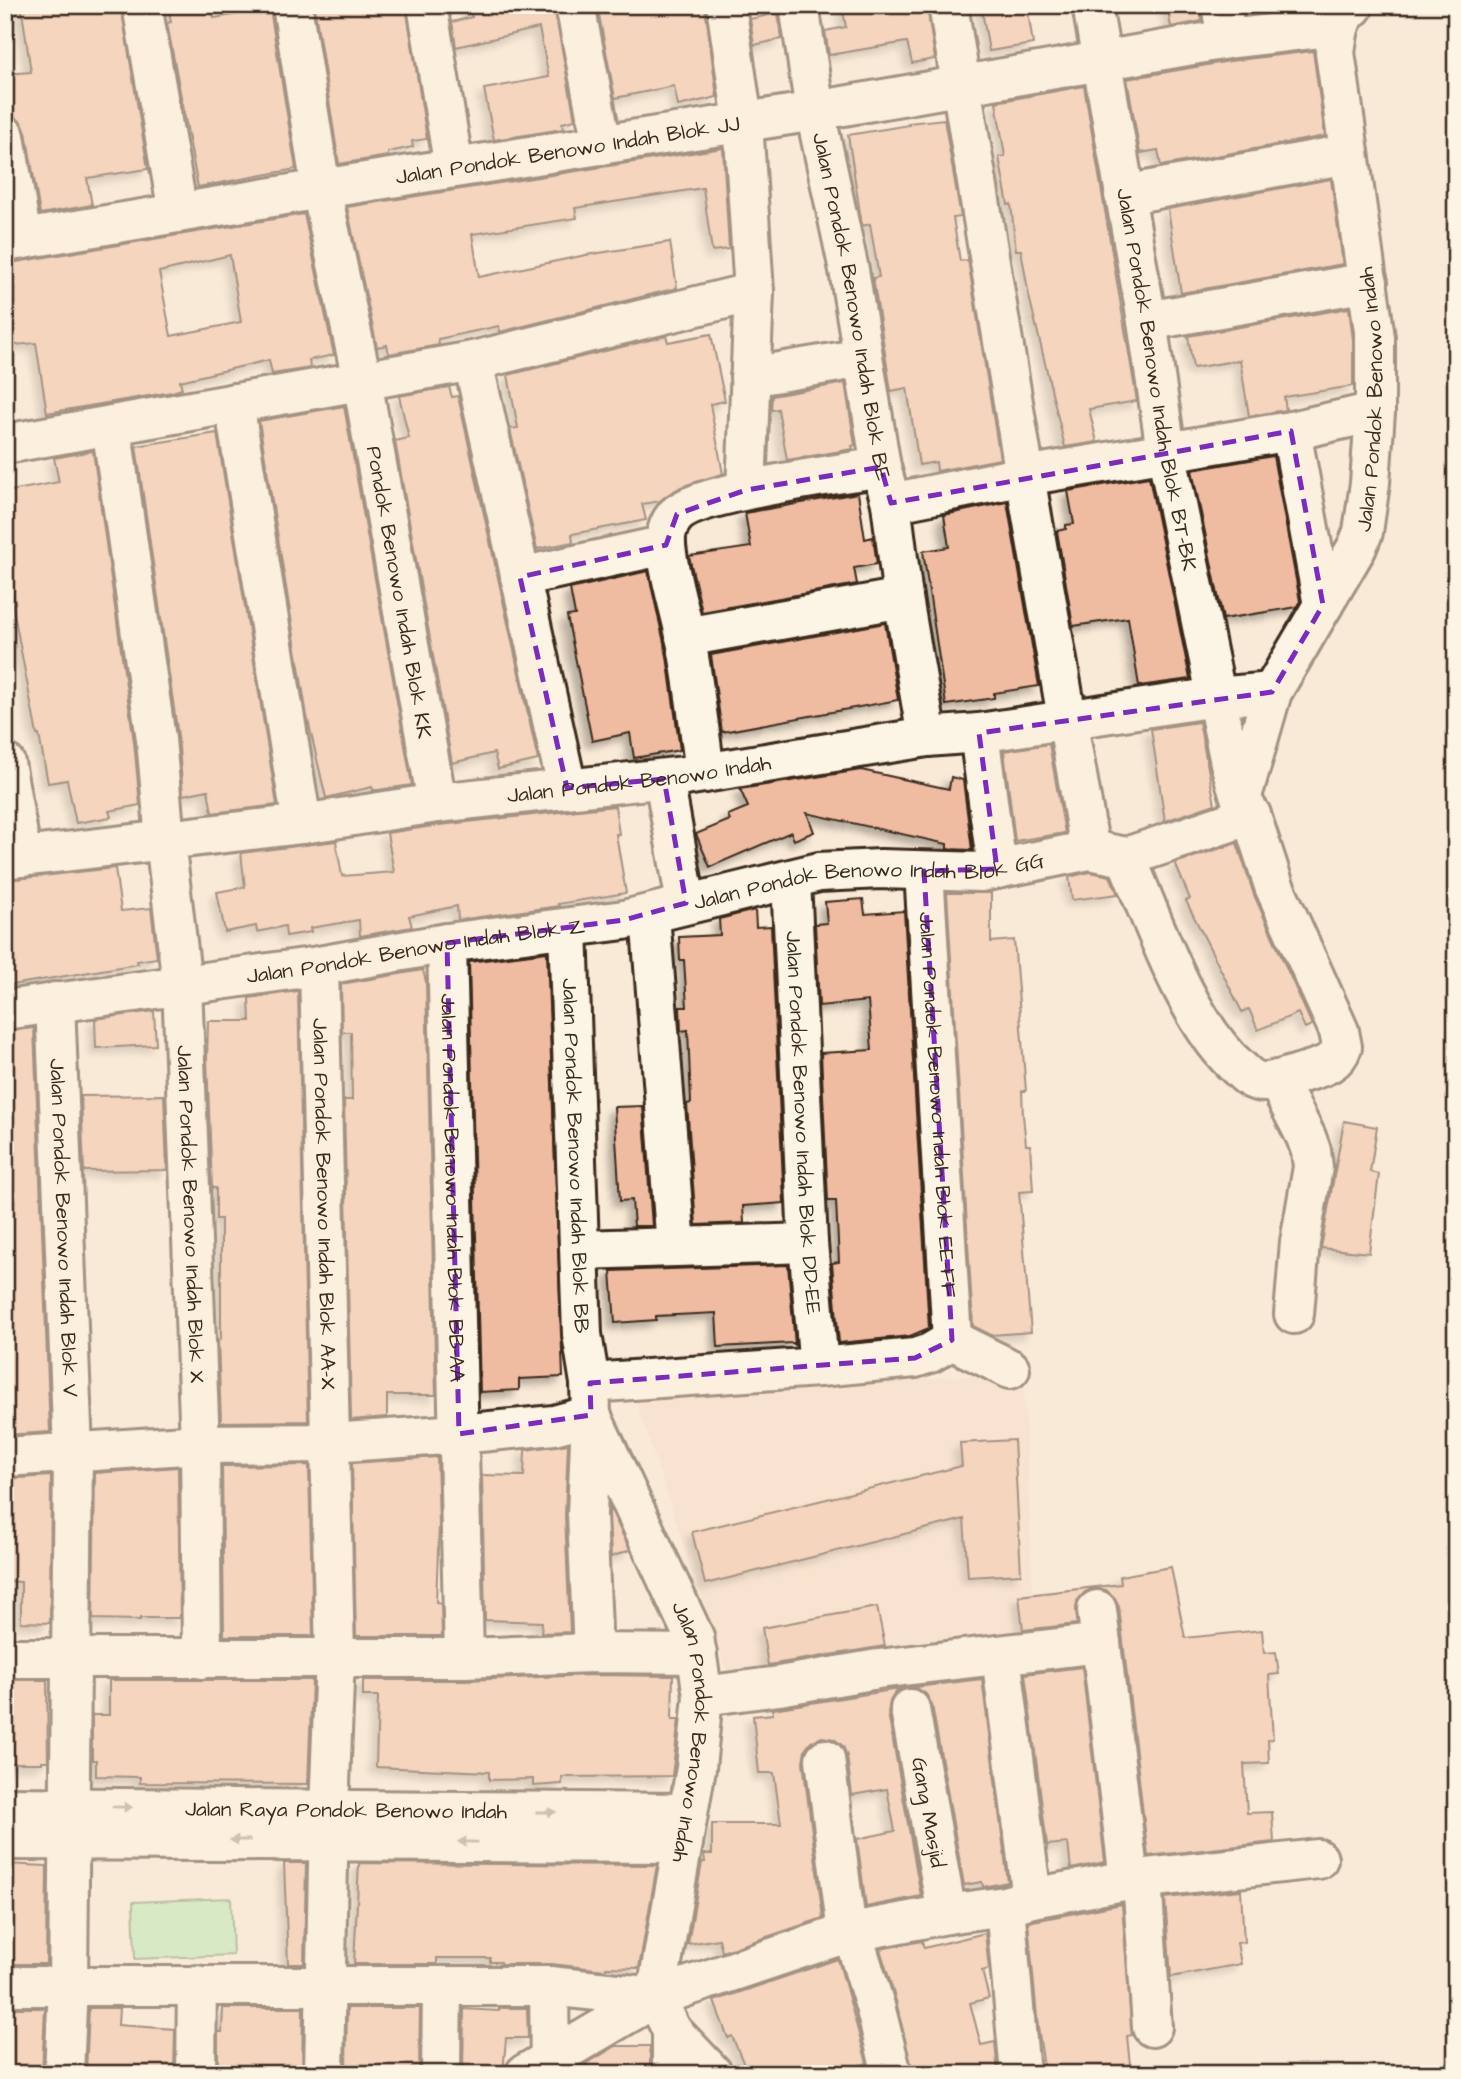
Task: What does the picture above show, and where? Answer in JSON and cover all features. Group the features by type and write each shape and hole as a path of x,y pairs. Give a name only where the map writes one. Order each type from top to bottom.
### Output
{"street":[{"path":"142,5 177,213"},
{"name":"Pondok Benowo Indah Blok KK","path":"292,5 321,189 362,380 437,803"},
{"path":"427,5 454,168"},
{"path":"575,5 602,145"},
{"path":"726,5 743,122 754,292 746,490"},
{"name":"Jalan Pondok Benowo Indah Blok BE","path":"799,5 815,111 849,270 881,467 891,503 903,598 927,737"},
{"path":"948,5 1025,476 1069,720 1108,854 1213,1042 1253,1080 1277,1080 1306,1137 1313,1167 1300,1242 1294,1314"},
{"name":"Jalan Pondok Benowo Indah Blok BT-BK","path":"1092,5 1147,321 1166,451 1216,697 1246,808 1274,886 1342,1042 1341,1052 1330,1064 1277,1080"},
{"name":"Jalan Pondok Benowo Indah Blok JJ","path":"14,241 321,189 815,111 1102,60 1224,22 1347,15"},
{"name":"Jalan Pondok Benowo Indah","path":"1246,808 1272,692 1363,532 1375,412 1375,338 1335,52 1347,15"},
{"path":"5,136 14,241"},
{"path":"1124,195 1348,154"},
{"path":"1147,321 1368,282"},
{"path":"5,444 473,361 754,292"},
{"path":"750,377 863,358"},
{"path":"473,361 567,789"},
{"path":"234,403 302,824"},
{"path":"891,503 1025,476 1291,431 1375,412"},
{"name":"Jalan Pondok Benowo Indah Blok X","path":"111,425 156,739 164,840 182,984 200,1444 202,1659"},
{"path":"1291,431 1322,606"},
{"path":"705,773 685,637 666,545 668,527 685,508 708,500 746,490 881,467"},
{"path":"520,576 666,545"},
{"path":"685,637 903,598"},
{"name":"Jalan Pondok Benowo Indah","path":"14,858 302,824 437,803 664,779 927,737 979,733 1216,697 1272,692"},
{"path":"979,733 996,869"},
{"path":"5,763 14,858"},
{"path":"664,779 686,904"},
{"name":"Jalan Pondok Benowo Indah Blok GG","path":"650,915 818,872 842,869 965,873 1108,854 1246,808"},
{"name":"Jalan Pondok Benowo Indah Blok EE-FF","path":"924,871 952,1340"},
{"name":"Jalan Pondok Benowo Indah Blok DD-EE","path":"791,880 808,1243 819,1367"},
{"path":"650,915 676,1246"},
{"name":"Jalan Pondok Benowo Indah Blok Z","path":"5,1010 319,966 447,943 650,915"},
{"name":"Jalan Pondok Benowo Indah Blok BB","path":"568,928 582,1334 590,1399"},
{"name":"Jalan Pondok Benowo Indah Blok BB-AA","path":"447,943 464,1658"},
{"name":"Jalan Pondok Benowo Indah Blok AA-X","path":"319,966 335,1657 324,1987 324,2074"},
{"name":"Jalan Pondok Benowo Indah Blok V","path":"55,1002 73,1451 68,1985 64,2074"},
{"path":"580,1250 808,1243"},
{"path":"5,1457 200,1444 331,1443 554,1425 590,1399 819,1367 915,1358 952,1340 1010,1369"},
{"path":"590,1399 587,1514 593,1653"},
{"name":"Jalan Pondok Benowo Indah","path":"590,1399 694,1637 702,1696 696,1768 656,1997"},
{"path":"702,1696 878,1669 1001,1656 1099,1627 1135,1879 1152,2027"},
{"path":"5,1658 464,1658 593,1653 697,1654"},
{"path":"1001,1656 1018,1902 1020,2074"},
{"name":"Gang Masjid","path":"910,1709 947,1914"},
{"path":"825,1759 850,1932 875,2006 891,2074"},
{"name":"Jalan Raya Pondok Benowo Indah","path":"5,1807 69,1823 685,1828"},
{"name":"Jalan Raya Pondok Benowo Indah","path":"5,1840 69,1823"},
{"path":"541,2069 656,1997 850,1932 1135,1879 1298,1861"},
{"path":"196,2074 197,1985"},
{"path":"5,1986 549,1986 656,1997"},
{"path":"541,2069 549,1986"},
{"path":"441,2074 442,1987"},
{"path":"656,1997 672,2031 713,2074"},
{"path":"671,2074 672,2031"}],"highlighted area":[{"path":"1291,431 1323,605 1272,692 979,733 997,869 924,871 952,1340 915,1358 590,1383 591,1415 459,1434 447,943 624,920 686,903 664,779 567,788 520,577 666,545 677,514 746,490 881,467 891,503"}],"shaded area":[{"path":"1023,1371 1035,1633 730,1683 636,1402"}],"green space":[{"path":"231,1898 233,1955 135,1959 133,1902"}],"building":[{"path":"21,5 121,5 148,169 87,178 92,205 40,214 26,132 21,122 13,116 5,115 5,74 31,72"},
{"path":"168,5 212,5 214,18 270,9 296,169 198,187 167,23 171,22"},
{"path":"314,5 406,5 427,139 412,141 413,147 388,152 388,156 339,164"},
{"path":"469,5 554,5 575,120 562,123 563,129 494,140 484,89 549,77 539,28 456,47 452,22 472,17"},
{"path":"597,5 705,5 717,97 678,106 674,86 615,98"},
{"path":"842,5 927,5 935,59 912,63 907,42 829,55 825,31 846,27"},
{"path":"981,5 1027,5 1033,44 989,51"},
{"path":"1167,5 1200,5 1202,21 1171,27"},
{"path":"1243,5 1310,5 1311,7 1245,15"},
{"path":"778,13 782,39 754,45 750,19"},
{"path":"1313,51 1325,136 1161,166 1158,150 1140,153 1127,79 1230,61"},
{"path":"1084,86 1137,401 1089,409 1097,442 1065,447 1029,296 1021,250 1016,250 1011,204 1008,205 999,157 1005,156 996,102"},
{"path":"944,119 961,217 953,218 960,261 968,260 1000,459 937,471 936,462 919,465 907,388 891,391 873,278 879,277 870,224 862,226 848,135"},
{"path":"723,148 729,249 712,251 703,188 575,208 577,218 472,234 479,277 586,255 670,242 677,288 500,332 499,326 438,339 439,345 389,354 387,345 377,347 347,207"},
{"path":"1331,179 1343,264 1181,293 1168,209"},
{"path":"304,214 334,355 309,360 310,368 272,374 269,360 180,381 182,389 172,392 47,413 36,343 5,346 5,279 12,277 10,263","holes":["230,255 241,322 171,336 159,272"]},
{"path":"1349,308 1353,340 1353,386 1284,397 1286,410 1249,416 1240,360 1193,368 1188,336"},
{"path":"711,334 725,401 710,404 723,474 681,487 660,501 642,504 646,520 572,534 573,542 537,549 510,429 518,428 508,375 666,336 668,342"},
{"path":"845,383 855,445 852,446 853,449 787,460 778,409 771,410 772,396"},
{"path":"449,387 452,397 458,396 538,760 498,769 494,753 452,763 395,441 409,438 399,396"},
{"path":"344,406 412,785 378,790 373,790 372,787 326,798 307,716 259,421"},
{"path":"217,433 277,805 212,813 208,790 183,795 178,736 136,446"},
{"path":"93,451 134,742 140,805 109,811 111,817 76,823 67,780 48,783 37,735 5,551 5,492 59,482 54,458"},
{"path":"1273,456 1300,601 1297,607 1223,619 1192,470"},
{"path":"1149,477 1190,679 1139,686 1128,618 1073,626 1057,531 1066,529 1066,525 1074,524 1068,491"},
{"path":"858,493 865,539 873,537 877,564 854,568 857,584 702,612 689,556 751,547 745,513"},
{"path":"1007,502 1039,686 994,693 994,698 946,705 923,551 949,547 944,515"},
{"path":"648,571 667,656 680,750 634,758 630,733 592,741 567,616 575,615 570,589"},
{"path":"885,623 898,700 722,732 711,655"},
{"path":"1199,722 1215,804 1165,821 1151,729"},
{"path":"1049,744 1065,833 1015,841 1004,751"},
{"path":"861,770 949,789 951,777 963,780 972,850 947,849 947,844 807,813 814,832 794,840 791,832 710,867 696,834 730,820 728,815 748,807 740,789"},
{"path":"615,806 619,834 616,834 626,893 558,904 559,906 458,920 457,906 409,916 412,927 360,936 359,920 310,928 311,932 286,936 285,926 257,932 256,926 225,932 217,892 245,887 241,853 336,841 342,876 394,872 387,833"},
{"path":"1237,843 1254,895 1312,1025 1305,1028 1298,1013 1258,1030 1249,1009 1242,1012 1186,901 1190,899 1175,863"},
{"path":"115,868 121,911 151,908 157,958 137,961 138,964 5,986 5,880"},
{"path":"1090,872 1110,876 1118,894 1072,900 1069,877"},
{"path":"947,893 991,893 991,942 1014,940 1026,1091 1022,1091 1023,1115 1026,1145 1030,1145 1033,1191 1019,1192 1031,1332 991,1335 973,1326"},
{"path":"863,899 865,914 904,911 929,1328 910,1336 839,1343 832,1263 839,1262 836,1201 828,1201 821,1053 872,1050 868,1001 819,1006 815,924 827,923 825,902"},
{"path":"755,910 756,927 771,926 784,1203 743,1206 744,1223 696,1225 687,1104 691,1103 688,1030 681,1031 680,1007 687,1007 684,960 680,960 679,937 720,935 719,919"},
{"path":"547,952 563,1377 519,1379 519,1390 480,1392 469,962"},
{"path":"423,970 426,982 436,1395 387,1395 387,1417 351,1420 344,1100 352,1100 351,1032 342,1032 341,984"},
{"path":"298,991 308,1421 221,1422 218,1340 221,1340 221,1219 216,1219 216,1188 212,1188 208,1021 250,1021 249,998"},
{"path":"154,1011 156,1045 96,1048 95,1019"},
{"path":"34,1028 50,1432 5,1435 5,1031"},
{"path":"164,1095 167,1170 84,1171 81,1096"},
{"path":"643,1106 652,1226 634,1226 632,1200 620,1201 614,1107"},
{"path":"1344,1121 1377,1127 1370,1172 1379,1174 1369,1253 1321,1248"},
{"path":"788,1265 795,1345 718,1347 716,1313 656,1316 656,1320 615,1323 611,1271"},
{"path":"1014,1440 1021,1574 968,1577 964,1519 705,1584 692,1532 962,1466 960,1443"},
{"path":"568,1444 565,1515 570,1632 541,1633 542,1622 485,1620 482,1475 524,1476 525,1450"},
{"path":"437,1457 439,1525 436,1603 441,1604 442,1636 356,1636 352,1463"},
{"path":"309,1465 313,1636 224,1636 222,1466"},
{"path":"178,1467 180,1618 93,1619 95,1473"},
{"path":"51,1476 50,1623 21,1622 21,1582 5,1581 5,1479"},
{"path":"609,1506 630,1550 611,1557 609,1514"},
{"path":"1171,1567 1185,1638 1262,1630 1264,1653 1276,1652 1279,1674 1269,1675 1273,1739 1268,1740 1269,1763 1244,1764 1247,1813 1272,1812 1274,1842 1148,1856 1119,1607 1115,1598 1106,1590 1094,1588 1085,1592 1077,1601 1077,1624 1023,1630 1019,1596 1121,1584 1120,1576"},
{"path":"877,1607 885,1646 768,1665 762,1628"},
{"path":"1082,1667 1105,1862 1071,1869 1068,1843 1047,1845 1025,1674"},
{"path":"593,1675 673,1676 672,1719 679,1719 672,1776 562,1777 562,1784 533,1786 533,1779 489,1780 489,1772 376,1767 378,1696 363,1696 363,1680 464,1680"},
{"path":"982,1679 1008,1882 983,1887 982,1882 964,1885 932,1705 926,1694 918,1689 908,1688"},
{"path":"5,1680 47,1680 48,1761 5,1763"},
{"path":"109,1680 312,1680 308,1784 140,1783 140,1777 96,1776 96,1760 92,1760 92,1715 109,1715"},
{"path":"905,1688 895,1693 888,1713 921,1896 866,1907 857,1839 895,1831 887,1789 852,1795 847,1756 843,1746 834,1739 822,1737 811,1742 805,1750 803,1762 823,1918 722,1952 719,1939 688,1944 702,1862 705,1862 704,1854 712,1854 712,1824 781,1824 774,1773 759,1773 753,1716 773,1714 773,1709"},
{"path":"284,1863 306,1863 304,1964 288,1964"},
{"path":"359,1863 657,1865 639,1968 606,1967 605,1970 551,1964 501,1964 490,1962 490,1958 437,1958 437,1964 354,1964"},
{"path":"5,1864 47,1866 46,1964 5,1964"},
{"path":"1241,1890 1244,1942 1237,1943 1241,1964 1171,1977 1165,1898"},
{"path":"1122,1904 1132,2035 1127,2036 1131,2074 1045,2074 1028,1922"},
{"path":"985,1933 989,1969 982,1971 989,1998 970,2003 981,2045 995,2042 998,2074 913,2074 896,2001 880,1949 922,1941 924,1948"},
{"path":"838,1959 867,2063 834,2074 748,2074 732,2036 728,2038 714,2001"},
{"path":"5,2008 45,2008 42,2074 5,2074"},
{"path":"89,2008 119,2008 118,2025 175,2029 174,2074 86,2074"},
{"path":"223,2008 303,2008 302,2074 218,2074 218,2032 222,2032"},
{"path":"347,2008 420,2008 419,2074 346,2072"},
{"path":"499,2008 527,2008 528,2038 506,2038 503,2074 463,2074 464,2009 499,2011"},
{"path":"616,2046 650,2046 650,2074 586,2074 586,2064"}]}
